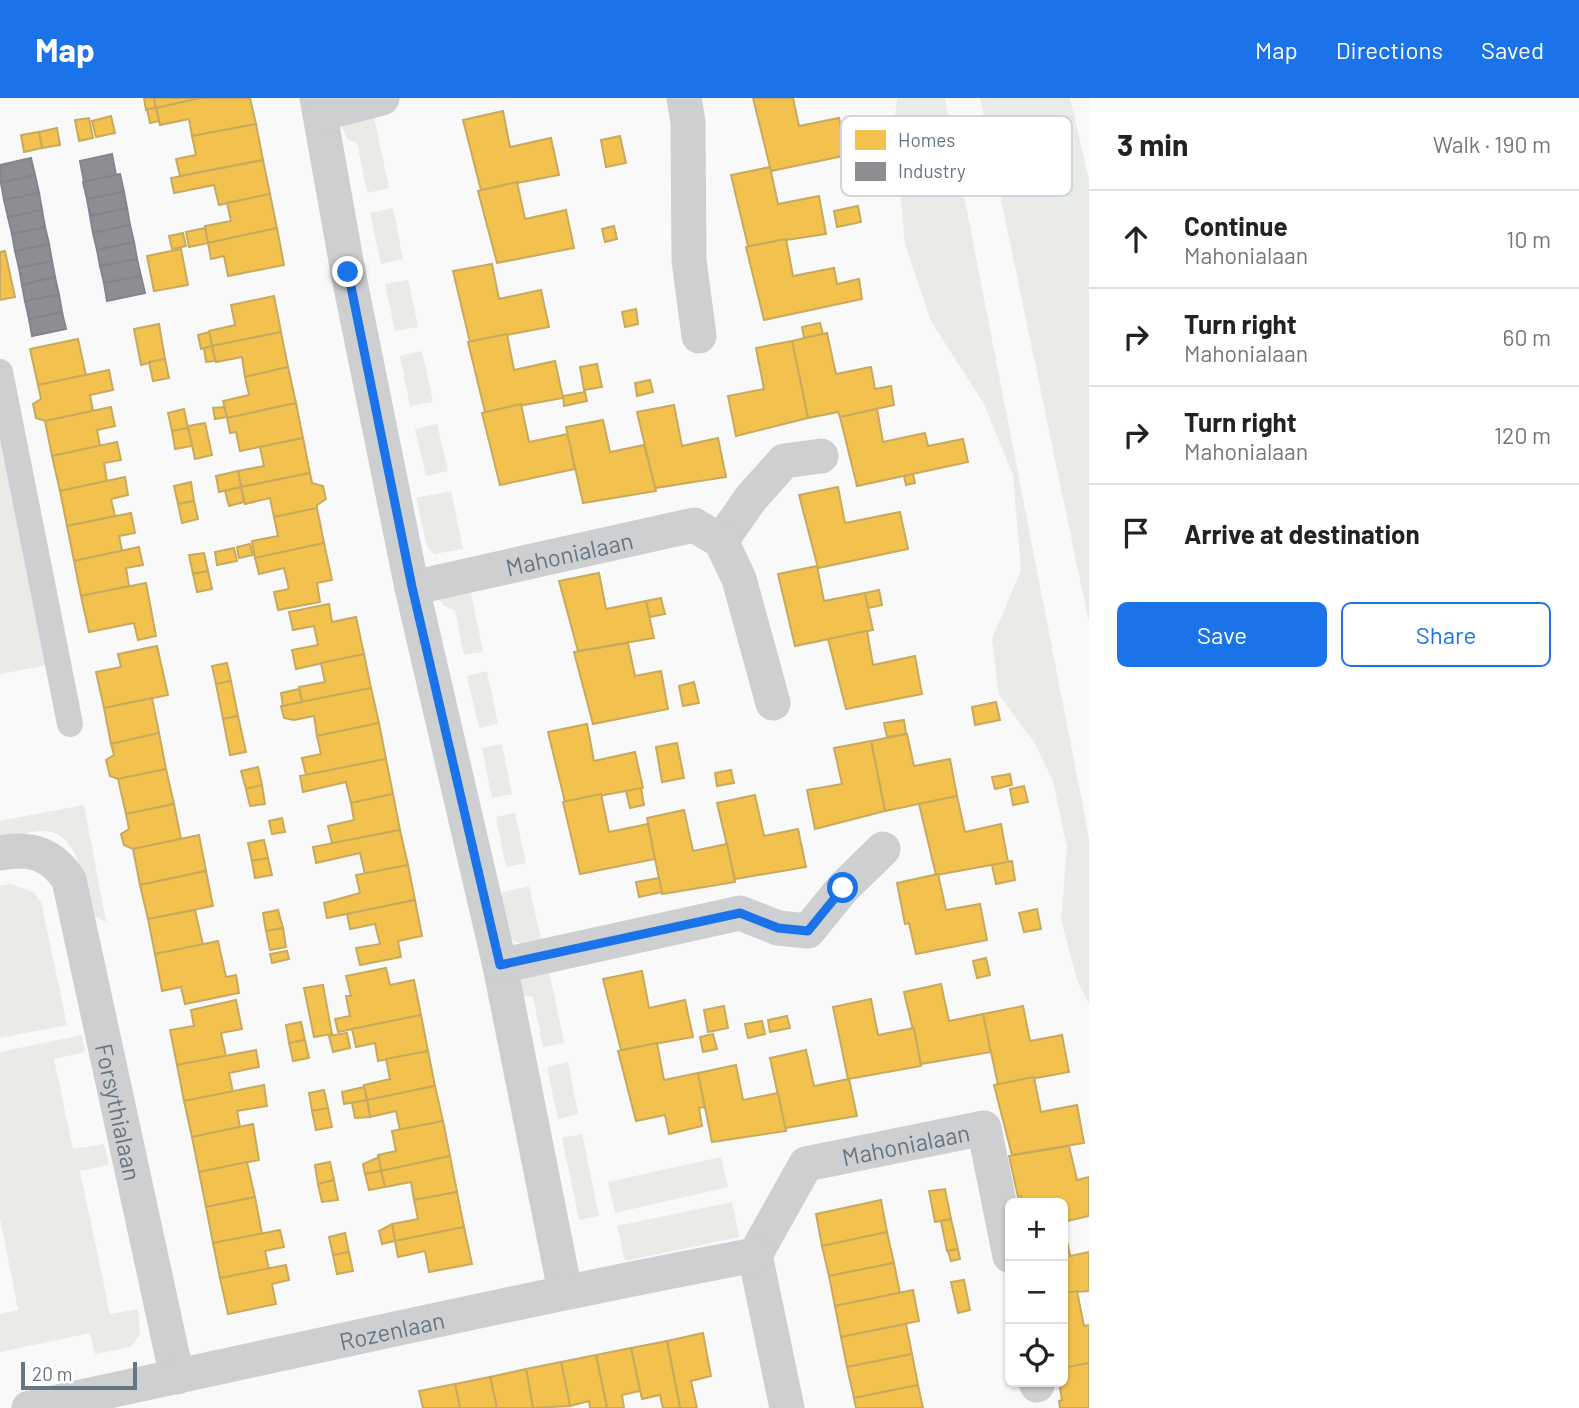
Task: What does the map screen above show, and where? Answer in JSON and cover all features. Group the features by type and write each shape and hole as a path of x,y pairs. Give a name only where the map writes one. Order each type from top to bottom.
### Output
{"street":[{"path":"382,98 318,106 348,272 412,587 500,965 565,1291"},
{"path":"684,98 688,122 689,260 699,336"},
{"path":"0,372 70,724"},
{"path":"773,703 739,579 721,541 751,498 784,461 821,456"},
{"name":"Mahonialaan","path":"412,587 694,525 721,541"},
{"path":"500,965 740,913 778,928 808,931 843,888 883,849"},
{"name":"Forsythialaan","path":"0,853 29,850 45,855 60,866 71,889 177,1377"},
{"name":"Mahonialaan","path":"755,1255 806,1164 984,1128 1005,1231"},
{"path":"755,1255 787,1408"},
{"name":"Rozenlaan","path":"29,1408 394,1331 565,1291 755,1255"}],"shaded area":[{"path":"897,98 945,98 949,116 895,116"},
{"path":"980,98 1070,98 1089,180 1089,623 1000,196 1072,196 1072,116 984,116"},
{"path":"373,112 389,188 367,193 357,143 347,139 342,127 344,123"},
{"path":"901,196 964,196 1089,838 1089,1004 1078,983 1061,920 1067,847 1053,781 1034,742 999,695 992,639 1021,570 1013,475 984,404 931,321 905,245"},
{"path":"393,208 403,259 381,264 370,213"},
{"path":"408,280 418,327 395,331 385,284"},
{"path":"422,351 433,402 410,406 400,356"},
{"path":"0,419 48,665 0,674"},
{"path":"437,424 448,471 426,476 415,429"},
{"path":"451,491 463,549 434,554 427,546 416,498"},
{"path":"468,578 483,652 464,655 455,610 444,606 439,599"},
{"path":"487,671 498,724 479,728 467,676"},
{"path":"502,744 512,794 492,798 482,748"},
{"path":"84,805 106,922 91,914 79,862 66,840 56,833 43,831 0,839 0,821"},
{"path":"515,813 526,863 506,867 496,817"},
{"path":"11,884 33,892 41,902 67,1025 0,1038 0,886"},
{"path":"529,886 541,940 521,944 507,937 498,893"},
{"path":"548,966 564,1043 543,1047 533,997 523,995 517,981"},
{"path":"82,1035 85,1052 54,1059 73,1149 104,1144 109,1165 80,1171 110,1314 138,1309 140,1335 130,1347 95,1354 90,1333 0,1352 0,1314 18,1310 0,1218 0,1052"},
{"path":"568,1062 578,1114 558,1119 547,1067"},
{"path":"582,1134 599,1216 579,1220 562,1138"},
{"path":"721,1157 728,1187 615,1213 608,1182"},
{"path":"732,1202 739,1237 625,1261 617,1226"}],"building: Homes":[{"path":"144,98 154,98 156,108 146,110"},
{"path":"154,98 201,98 156,108"},
{"path":"201,98 250,98 256,124 192,136 189,119 160,125 156,108"},
{"path":"753,98 793,98 799,126 839,118 841,156 771,171"},
{"path":"156,108 159,121 150,123 147,109"},
{"path":"503,111 510,147 551,138 559,175 481,190 463,120"},
{"path":"111,116 115,133 96,137 92,121"},
{"path":"89,118 93,138 79,141 75,120"},
{"path":"256,124 263,160 180,176 176,159 196,155 192,136"},
{"path":"57,128 60,145 42,148 39,132"},
{"path":"39,132 42,148 24,152 21,135"},
{"path":"620,136 626,163 606,167 601,140"},
{"path":"263,160 270,194 219,205 214,185 174,193 171,178"},
{"path":"770,167 778,204 819,196 826,234 748,246 731,175"},
{"path":"517,182 525,219 566,210 574,248 497,263 478,191"},
{"path":"270,194 277,228 208,243 205,226 231,221 227,203"},
{"path":"858,206 861,222 837,227 834,211"},
{"path":"614,226 617,239 605,242 602,229"},
{"path":"205,228 208,243 189,247 186,232"},
{"path":"277,228 284,265 228,276 224,256 211,259 208,243"},
{"path":"183,233 186,246 172,249 169,236"},
{"path":"786,239 793,276 834,268 837,284 859,279 862,299 764,320 746,247"},
{"path":"181,249 188,285 154,291 147,256"},
{"path":"5,251 15,297 0,300 0,252"},
{"path":"492,264 499,299 541,290 549,327 470,342 453,271"},
{"path":"274,296 281,332 212,346 209,331 235,325 231,305"},
{"path":"636,309 638,324 625,327 622,312"},
{"path":"820,323 823,334 804,338 802,327"},
{"path":"159,324 165,359 141,365 134,329"},
{"path":"209,332 212,346 201,349 198,335"},
{"path":"281,332 288,367 245,377 242,357 216,362 212,346"},
{"path":"827,333 836,374 871,367 875,389 891,386 894,405 840,417 838,412 808,418 792,341"},
{"path":"507,334 514,370 555,361 563,398 485,412 468,342"},
{"path":"78,339 86,375 38,385 30,349"},
{"path":"792,341 808,418 736,436 728,396 764,389 756,348"},
{"path":"212,346 215,361 206,362 204,348"},
{"path":"165,359 169,378 153,381 149,362"},
{"path":"597,364 602,387 584,390 580,367"},
{"path":"288,367 296,403 227,418 223,401 249,395 245,377"},
{"path":"109,370 113,390 90,395 93,411 45,421 36,418 33,404 41,399 38,385"},
{"path":"650,380 653,392 637,396 635,383"},
{"path":"585,392 587,401 564,406 563,396"},
{"path":"296,403 303,438 240,451 236,432 230,433 227,418"},
{"path":"521,404 529,442 568,434 575,469 500,485 482,413"},
{"path":"674,405 682,446 718,438 726,477 655,488 637,412"},
{"path":"111,407 115,426 97,430 100,446 52,456 45,421"},
{"path":"224,407 227,417 215,419 213,408"},
{"path":"184,409 188,428 172,431 168,413"},
{"path":"877,409 883,442 925,433 928,446 963,439 968,462 857,486 840,417"},
{"path":"603,420 610,452 644,445 656,491 583,503 566,427"},
{"path":"205,423 212,455 195,459 188,426"},
{"path":"188,428 192,446 175,449 172,431"},
{"path":"303,438 310,473 241,487 238,471 264,466 260,447"},
{"path":"117,442 121,460 104,463 107,481 60,491 52,456"},
{"path":"238,471 241,487 219,492 216,476"},
{"path":"310,473 312,483 323,486 326,499 317,505 317,508 274,517 270,498 245,504 241,487"},
{"path":"913,474 915,483 906,485 904,476"},
{"path":"125,477 128,495 111,499 115,516 67,526 60,491"},
{"path":"191,482 194,501 178,504 174,486"},
{"path":"241,487 244,502 229,506 225,491"},
{"path":"838,487 845,523 900,512 908,549 818,568 799,495"},
{"path":"194,501 198,519 182,523 178,504"},
{"path":"317,508 324,543 255,558 252,541 278,536 274,517"},
{"path":"131,513 135,533 119,536 122,551 74,561 67,526"},
{"path":"324,543 332,580 317,583 320,602 278,610 274,592 289,589 284,568 259,574 255,558"},
{"path":"250,544 253,555 239,558 237,547"},
{"path":"139,547 143,565 126,568 129,586 81,596 74,561"},
{"path":"234,548 237,561 217,565 215,552"},
{"path":"204,553 208,571 193,574 189,555"},
{"path":"817,566 824,601 865,593 873,630 795,646 778,574"},
{"path":"208,571 212,589 197,592 193,574"},
{"path":"599,573 606,609 646,601 654,638 578,651 559,581"},
{"path":"146,583 156,636 138,640 134,623 89,632 81,596"},
{"path":"879,590 882,605 868,608 865,593"},
{"path":"661,598 665,614 650,617 646,601"},
{"path":"329,604 332,622 356,617 364,654 296,669 292,650 318,645 314,626 293,630 289,612"},
{"path":"867,631 873,665 915,656 922,694 846,709 828,639"},
{"path":"628,643 635,676 661,671 668,709 593,724 574,652"},
{"path":"157,646 168,695 104,708 96,672 121,667 118,654"},
{"path":"364,654 371,688 302,702 299,687 325,682 321,663"},
{"path":"227,663 231,681 216,684 212,666"},
{"path":"231,681 238,716 223,719 216,684"},
{"path":"694,682 699,703 683,706 679,686"},
{"path":"371,688 379,723 317,736 314,716 294,720 284,718 281,706"},
{"path":"299,689 302,702 283,706 281,693"},
{"path":"152,698 159,733 111,744 104,708"},
{"path":"996,702 1000,720 975,725 972,707"},
{"path":"238,716 246,752 230,755 223,719"},
{"path":"904,720 906,734 887,737 884,723"},
{"path":"379,723 386,759 306,775 302,758 321,754 317,736"},
{"path":"587,724 594,761 635,752 643,788 565,802 548,732"},
{"path":"159,733 166,769 118,779 110,776 106,760 114,755 111,744"},
{"path":"907,734 914,766 950,759 957,796 885,811 871,741"},
{"path":"871,741 885,811 815,829 807,790 842,784 834,748"},
{"path":"677,743 684,778 662,782 656,747"},
{"path":"386,759 393,794 351,803 346,782 303,792 300,776"},
{"path":"258,767 262,785 246,789 241,771"},
{"path":"166,769 174,804 126,814 118,779"},
{"path":"731,770 734,783 717,786 715,773"},
{"path":"1010,774 1012,785 995,789 992,777"},
{"path":"262,785 265,804 250,806 246,789"},
{"path":"1024,786 1028,802 1013,805 1010,789"},
{"path":"641,788 644,805 630,808 626,791"},
{"path":"393,794 400,830 332,843 328,826 354,820 351,803"},
{"path":"601,794 609,832 648,824 655,859 580,874 563,802"},
{"path":"755,795 764,836 798,829 806,867 735,879 717,803"},
{"path":"957,796 965,832 1001,824 1008,862 936,875 919,804"},
{"path":"174,804 181,839 133,849 124,845 121,834 129,829 126,814"},
{"path":"684,810 693,851 727,844 735,882 662,894 647,818"},
{"path":"282,818 285,832 272,834 269,821"},
{"path":"400,830 408,865 365,874 360,853 316,863 313,847"},
{"path":"199,835 206,871 140,885 133,849"},
{"path":"264,840 268,858 252,861 248,843"},
{"path":"268,858 272,875 255,878 252,861"},
{"path":"1012,861 1015,880 996,884 992,865"},
{"path":"408,865 415,900 327,918 324,903 360,893 356,875"},
{"path":"206,871 213,906 148,919 140,885"},
{"path":"938,874 946,910 980,904 987,940 916,954 909,923 905,924 897,883"},
{"path":"659,878 662,892 639,897 636,882"},
{"path":"415,900 422,936 398,941 401,957 360,965 356,948 380,944 375,924 350,929 347,914"},
{"path":"1037,909 1041,929 1024,932 1019,913"},
{"path":"195,910 203,945 155,954 148,919"},
{"path":"278,910 283,928 266,931 263,913"},
{"path":"283,928 286,947 270,950 266,931"},
{"path":"218,941 226,977 236,975 239,993 185,1004 181,987 162,991 155,954"},
{"path":"287,951 289,959 272,963 270,954"},
{"path":"986,958 990,975 977,978 973,961"},
{"path":"386,968 390,985 414,980 421,1015 338,1032 335,1019 350,1016 346,996 351,996 346,976"},
{"path":"642,971 649,1008 685,1000 693,1037 621,1050 603,979"},
{"path":"941,984 949,1021 983,1014 991,1052 921,1064 904,992"},
{"path":"323,985 332,1034 314,1037 304,988"},
{"path":"871,999 878,1035 914,1028 921,1066 848,1079 833,1007"},
{"path":"236,1000 242,1029 221,1033 226,1056 177,1065 170,1030 194,1026 191,1010"},
{"path":"724,1006 728,1028 708,1032 704,1010"},
{"path":"1023,1006 1030,1041 1062,1035 1069,1072 998,1085 983,1014"},
{"path":"421,1015 428,1051 378,1061 375,1043 356,1047 352,1029"},
{"path":"787,1016 790,1028 770,1032 768,1020"},
{"path":"762,1021 765,1034 748,1038 745,1024"},
{"path":"301,1022 305,1040 289,1043 286,1025"},
{"path":"347,1033 350,1048 333,1052 329,1036"},
{"path":"713,1034 717,1049 703,1052 700,1037"},
{"path":"305,1040 309,1058 293,1061 289,1043"},
{"path":"657,1043 664,1080 698,1073 705,1107 699,1108 702,1126 669,1134 665,1115 636,1121 618,1051"},
{"path":"256,1050 259,1067 229,1073 233,1092 184,1101 177,1065"},
{"path":"806,1050 814,1086 849,1079 857,1116 785,1128 770,1058"},
{"path":"428,1051 435,1086 367,1100 364,1085 390,1079 386,1059"},
{"path":"736,1065 743,1100 778,1093 786,1131 712,1142 698,1073"},
{"path":"1034,1077 1041,1112 1077,1105 1084,1143 1012,1155 994,1085"},
{"path":"264,1085 267,1106 237,1111 240,1127 192,1137 184,1101"},
{"path":"435,1086 443,1121 400,1130 396,1111 370,1117 367,1100"},
{"path":"364,1087 367,1100 344,1104 342,1092"},
{"path":"324,1090 328,1108 312,1111 309,1093"},
{"path":"367,1100 370,1117 355,1118 352,1103"},
{"path":"328,1108 332,1127 316,1130 312,1111"},
{"path":"443,1121 450,1156 381,1171 378,1155 396,1151 392,1131"},
{"path":"253,1124 259,1160 199,1172 192,1137"},
{"path":"1069,1146 1077,1180 1089,1177 1089,1216 1068,1221 1068,1198 1018,1197 1009,1156"},
{"path":"450,1156 457,1192 414,1200 411,1182 385,1187 381,1171"},
{"path":"379,1157 381,1171 365,1174 363,1164"},
{"path":"247,1162 255,1197 206,1207 199,1172"},
{"path":"330,1162 334,1180 318,1184 315,1165"},
{"path":"381,1171 385,1187 369,1190 365,1174"},
{"path":"334,1180 338,1200 322,1202 318,1184"},
{"path":"945,1189 951,1219 935,1222 929,1191"},
{"path":"457,1192 464,1227 395,1241 392,1224 418,1219 414,1200"},
{"path":"255,1197 262,1234 213,1243 206,1207"},
{"path":"881,1200 887,1232 822,1246 816,1214"},
{"path":"951,1219 958,1249 947,1251 941,1221"},
{"path":"392,1224 395,1241 382,1244 379,1231"},
{"path":"464,1227 472,1264 429,1272 425,1251 398,1257 395,1241"},
{"path":"280,1230 284,1247 265,1251 269,1269 220,1278 213,1243"},
{"path":"887,1232 894,1263 829,1276 822,1246"},
{"path":"345,1233 349,1252 333,1255 329,1237"},
{"path":"1068,1246 1070,1256 1089,1252 1089,1291 1068,1293"},
{"path":"958,1249 960,1259 951,1261 948,1251"},
{"path":"349,1252 353,1271 337,1274 333,1255"},
{"path":"894,1263 900,1293 835,1306 829,1276"},
{"path":"286,1265 289,1280 272,1284 276,1304 228,1314 220,1278"},
{"path":"964,1280 970,1310 958,1313 951,1282"},
{"path":"913,1290 919,1321 841,1337 835,1306"},
{"path":"1077,1291 1084,1326 1089,1325 1089,1363 1068,1367 1068,1324 1068,1292"},
{"path":"906,1324 912,1354 847,1367 841,1337"},
{"path":"703,1333 711,1376 691,1381 697,1408 680,1408 667,1341"},
{"path":"667,1341 680,1408 663,1408 660,1395 642,1399 631,1348"},
{"path":"631,1348 640,1391 622,1395 624,1408 607,1408 596,1355"},
{"path":"912,1354 918,1385 854,1398 847,1367"},
{"path":"596,1355 607,1408 590,1408 589,1401 570,1406 561,1362"},
{"path":"561,1362 570,1406 533,1408 526,1369"},
{"path":"1089,1363 1089,1408 1060,1408 1060,1387 1068,1387 1068,1367"},
{"path":"526,1369 533,1408 497,1408 490,1377"},
{"path":"490,1377 497,1408 460,1408 455,1384"},
{"path":"455,1384 460,1408 423,1408 419,1391"},
{"path":"918,1385 923,1408 856,1408 854,1398"}],"building: Industry":[{"path":"112,154 116,175 84,182 80,161"},
{"path":"31,158 35,175 1,183 0,165"},
{"path":"120,174 124,192 87,199 83,182"},
{"path":"35,175 39,193 4,200 1,183"},
{"path":"124,192 127,208 90,216 87,199"},
{"path":"39,193 42,210 8,217 4,200"},
{"path":"127,208 130,225 93,233 90,216"},
{"path":"42,210 45,227 12,234 8,217"},
{"path":"130,225 134,242 97,250 93,233"},
{"path":"45,227 49,244 15,251 12,234"},
{"path":"134,242 137,259 100,266 97,250"},
{"path":"49,244 52,261 19,268 15,251"},
{"path":"137,259 141,276 104,283 100,266"},
{"path":"52,261 55,277 22,285 19,268"},
{"path":"141,276 145,293 107,301 104,283"},
{"path":"55,277 59,295 25,301 22,285"},
{"path":"59,295 62,312 29,319 25,301"},
{"path":"62,312 66,329 32,336 29,319"}],"route":[{"path":"348,272 412,587 500,965 740,913 778,928 808,931 843,888"}]}
